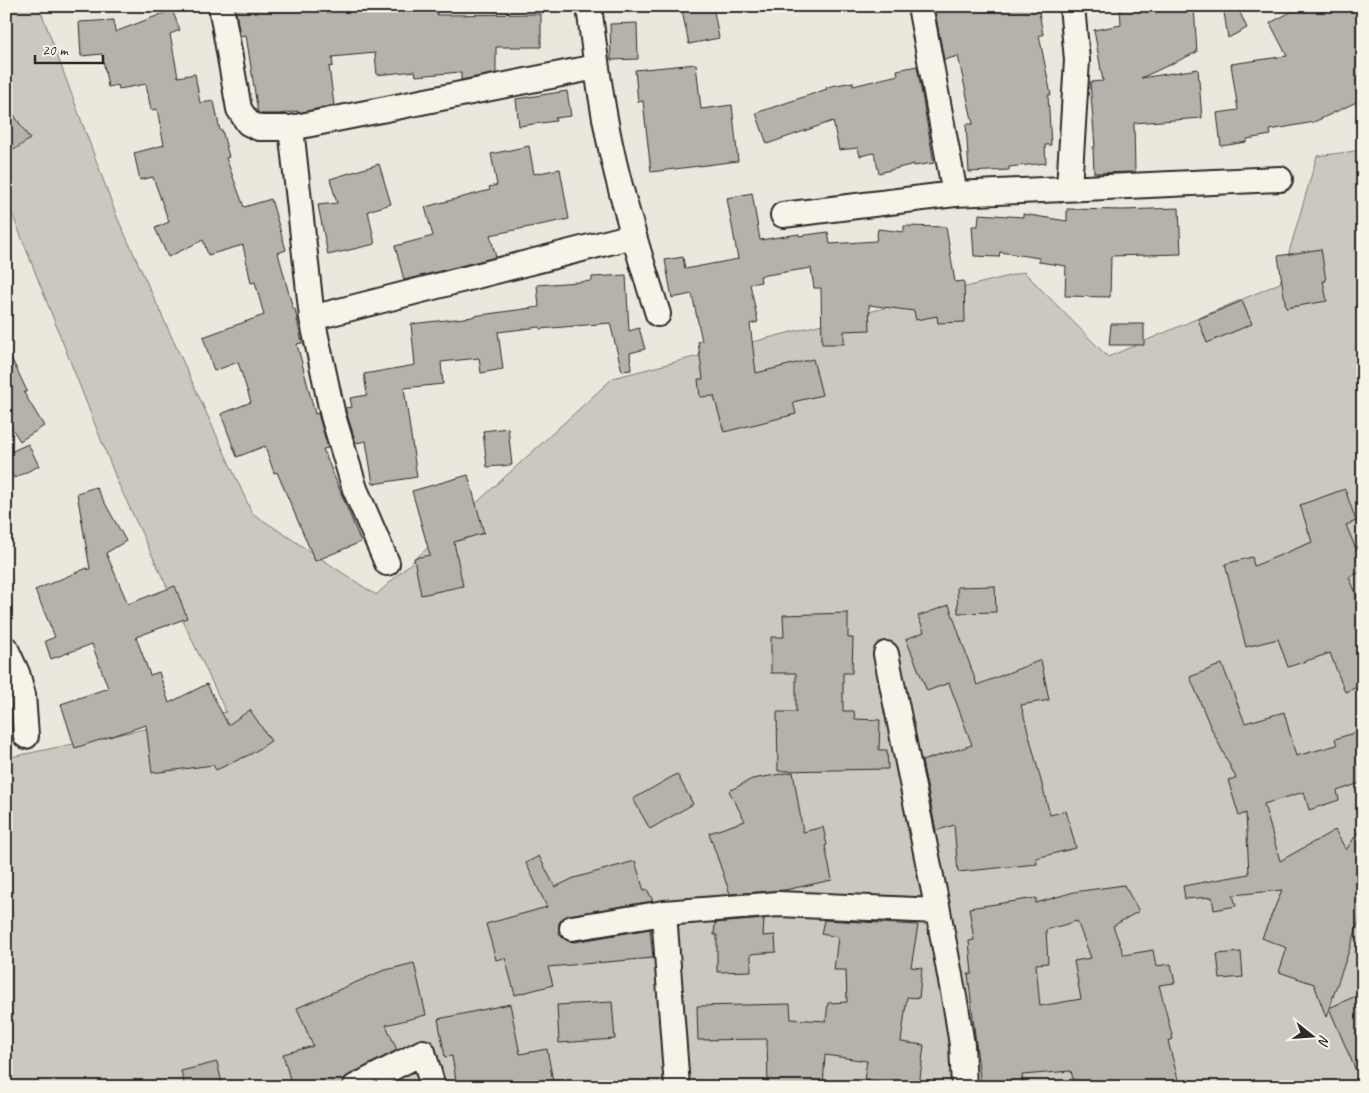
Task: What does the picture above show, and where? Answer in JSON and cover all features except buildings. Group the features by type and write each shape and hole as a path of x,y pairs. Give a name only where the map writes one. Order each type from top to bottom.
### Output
{"street":[{"path":"221,6 239,110 248,124 259,128 291,128 596,67"},
{"path":"589,6 596,67 612,153 634,236 658,314"},
{"path":"920,6 955,194"},
{"path":"1069,188 1077,60 1072,6"},
{"path":"291,128 312,318 333,416 355,489 387,563"},
{"path":"783,215 955,194 1280,179"},
{"path":"312,318 634,236"},
{"path":"6,649 17,673 23,695 26,736"},
{"path":"886,654 938,911 962,1045 964,1087"},
{"path":"572,928 664,913 779,904 938,911"},
{"path":"664,913 676,1087"},
{"path":"355,1087 423,1052 433,1087"}],"shaded area":[{"path":"6,6 39,6 117,217 252,513 376,595 613,378 1024,272 1108,357 1280,283 1317,156 1363,150 1363,1087 6,1087 6,758 226,712 118,483 6,198"}]}
